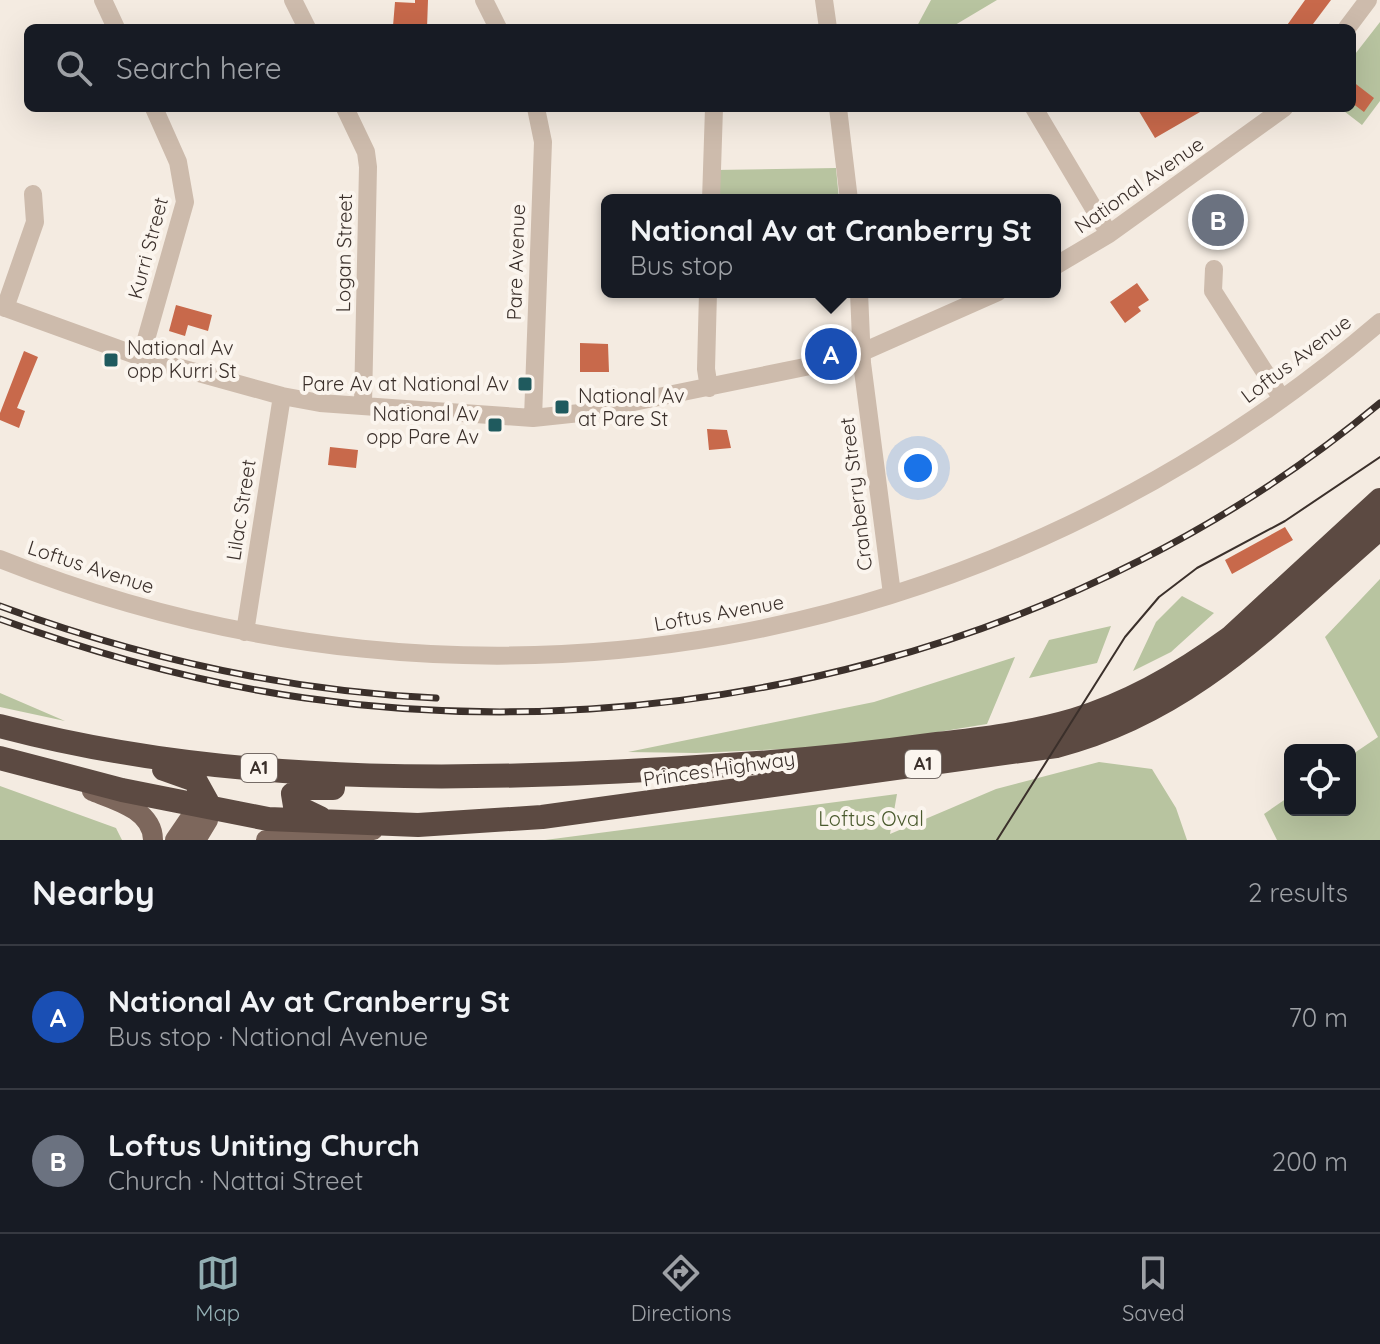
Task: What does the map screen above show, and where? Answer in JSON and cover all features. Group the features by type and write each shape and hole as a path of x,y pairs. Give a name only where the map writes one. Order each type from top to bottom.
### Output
{"highway":[{"name":"Princes Highway","path":"0,726 66,742 211,765 455,778 795,761 961,741 1071,721 1144,692 1203,658 1230,638 1380,500"},
{"name":"Princes Highway","path":"8,760 268,819 397,826 464,824 604,810 1080,740 1169,701 1222,667 1380,528"},
{"path":"66,742 185,774 198,782 205,803 237,776 273,769"},
{"path":"333,823 297,808 292,799 295,792 307,787 396,788 455,778"}],"main road":[{"path":"8,760 130,807 146,820 153,840"},
{"path":"175,840 205,803"},
{"path":"196,840 208,820 205,803"},
{"path":"266,840 357,833 397,826"}],"street":[{"path":"103,0 114,24"},
{"path":"293,0 305,24"},
{"path":"484,0 496,24"},
{"path":"824,0 827,24"},
{"path":"1350,24 1368,0"},
{"name":"Kurri Street","path":"141,357 185,202 178,162 156,112"},
{"name":"Logan Street","path":"347,112 366,152 368,167 363,404"},
{"name":"Pare Avenue","path":"533,418 543,142 537,112"},
{"path":"711,194 714,112"},
{"path":"838,112 848,194"},
{"path":"1036,112 1109,234"},
{"name":"National Avenue","path":"1061,262 1109,234 1278,112"},
{"path":"33,194 35,222 2,307 141,357 282,396 320,403 533,418 569,415 862,354 985,298"},
{"path":"1214,269 1208,292 1282,399"},
{"path":"708,298 706,369 709,388"},
{"name":"Cranberry Street","path":"859,298 862,354 892,594"},
{"name":"Loftus Avenue","path":"0,559 123,601 245,632 411,654 558,656 692,643 750,632 892,594 1027,545 1126,499 1187,463 1282,399 1380,322"},
{"name":"Lilac Street","path":"245,632 282,396"}],"green space":[{"path":"931,0 997,0 957,24 918,24"},
{"path":"1380,22 1380,101 1362,125 1345,112 1356,112 1356,53"},
{"path":"836,168 838,194 716,194 715,170"},
{"path":"1380,579 1380,840 1277,840 1264,814 1284,800 1284,816 1356,816 1356,752 1378,737 1325,637"},
{"path":"1182,596 1214,613 1171,652 1133,671 1156,622"},
{"path":"1111,626 1097,663 1029,678 1049,640"},
{"path":"1015,657 987,724 853,746 696,753 628,752 874,702"},
{"path":"0,693 65,721 0,707"},
{"name":"Loftus Oval","path":"1099,762 1152,769 1176,808 1187,840 545,840 897,794 890,834 996,789"},
{"path":"0,786 116,828 122,840 0,840"}],"building":[{"path":"415,0 428,0 427,24 393,24 395,2 415,3"},
{"path":"1305,0 1331,0 1313,24 1288,24"},
{"path":"1356,84 1374,98 1364,112 1356,106"},
{"path":"1139,112 1200,112 1155,138"},
{"path":"1226,204 1235,217 1210,235 1201,222"},
{"path":"1137,283 1149,300 1138,307 1141,311 1125,323 1110,302"},
{"path":"176,305 212,315 208,331 188,325 185,336 169,331"},
{"path":"580,343 608,344 609,372 580,372"},
{"path":"24,351 38,357 17,408 25,411 19,428 0,420 0,413"},
{"path":"707,429 727,430 731,448 709,450"},
{"path":"330,447 358,450 356,468 328,465"},
{"path":"1285,527 1293,540 1232,574 1225,560"}],"tram line":[{"path":"997,840 1125,637 1159,597 1197,568 1285,521 1380,457"}],"railway":[{"path":"0,619 151,666 305,698 447,711 590,709 733,693 874,662 1010,618 1142,560 1265,488 1380,403"},
{"path":"0,606 107,641 215,669 325,688 436,698"}],"place":[{"name":"Loftus Uniting Church","path":"1218,220"},
{"name":"National Av at Cranberry St","path":"831,354"},
{"name":"National Av opp Kurri St","path":"111,360"},
{"name":"Pare Av at National Av","path":"525,384"},
{"name":"National Av at Pare St","path":"562,407"},
{"name":"National Av opp Pare Av","path":"495,425"}]}
